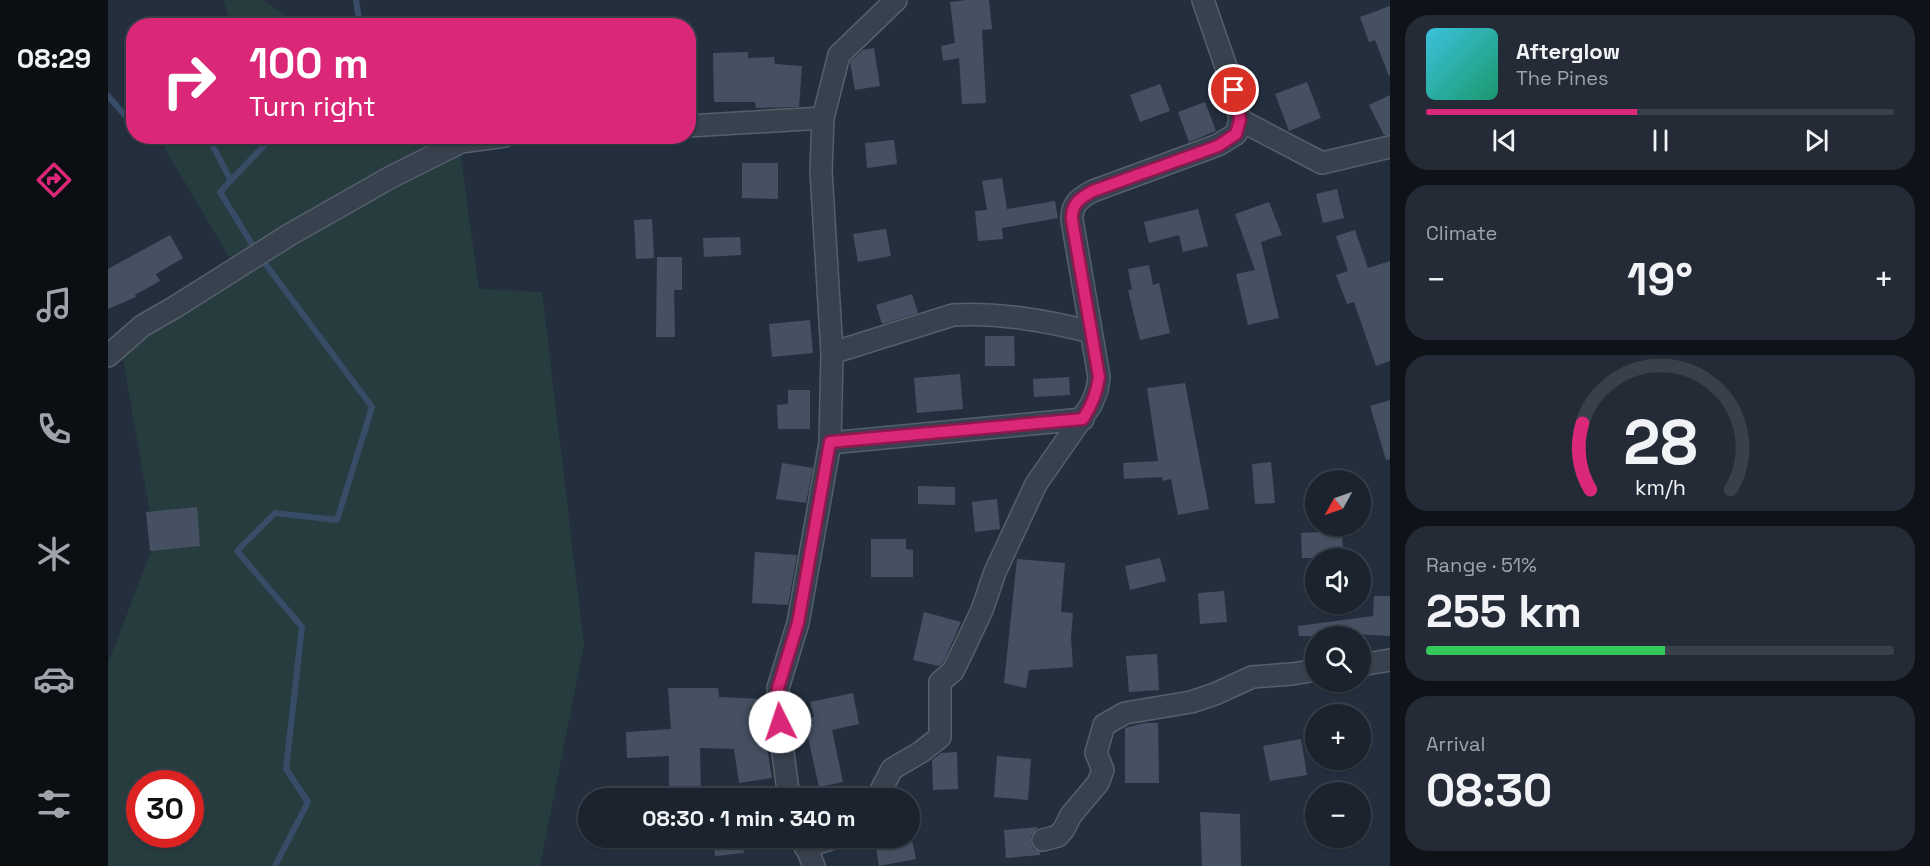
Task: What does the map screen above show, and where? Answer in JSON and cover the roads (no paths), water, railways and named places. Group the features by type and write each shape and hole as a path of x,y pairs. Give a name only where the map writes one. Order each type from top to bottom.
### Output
{"street":[{"path":"788,788 778,688 798,623 830,442 832,353 821,171 822,118 839,55 896,0"},
{"path":"882,788 892,769 921,752 940,736 940,682 953,672 1036,484 1083,419 1097,390 1099,377 1072,220 1075,204 1084,195 1093,191 1218,146 1236,134 1240,120 1234,90 1203,0"},
{"path":"696,126 822,118"},
{"path":"1240,120 1322,163 1390,147"},
{"path":"108,356 141,326 289,235 391,177 457,144"},
{"path":"832,353 953,315 973,314 1058,323 1090,332"},
{"path":"830,442 1083,419"},
{"path":"1371,663 1390,660"},
{"path":"1043,840 1058,836 1064,830 1071,815 1098,783 1103,770 1096,753 1104,725 1125,713 1191,702 1252,677 1305,672"}],"waterway":[{"path":"356,0 359,18"},
{"path":"108,96 126,117"},
{"path":"212,144 231,181"},
{"path":"265,144 220,192 258,254 372,407 337,520 275,513 237,551 302,627 286,769 308,802 275,866"}]}
